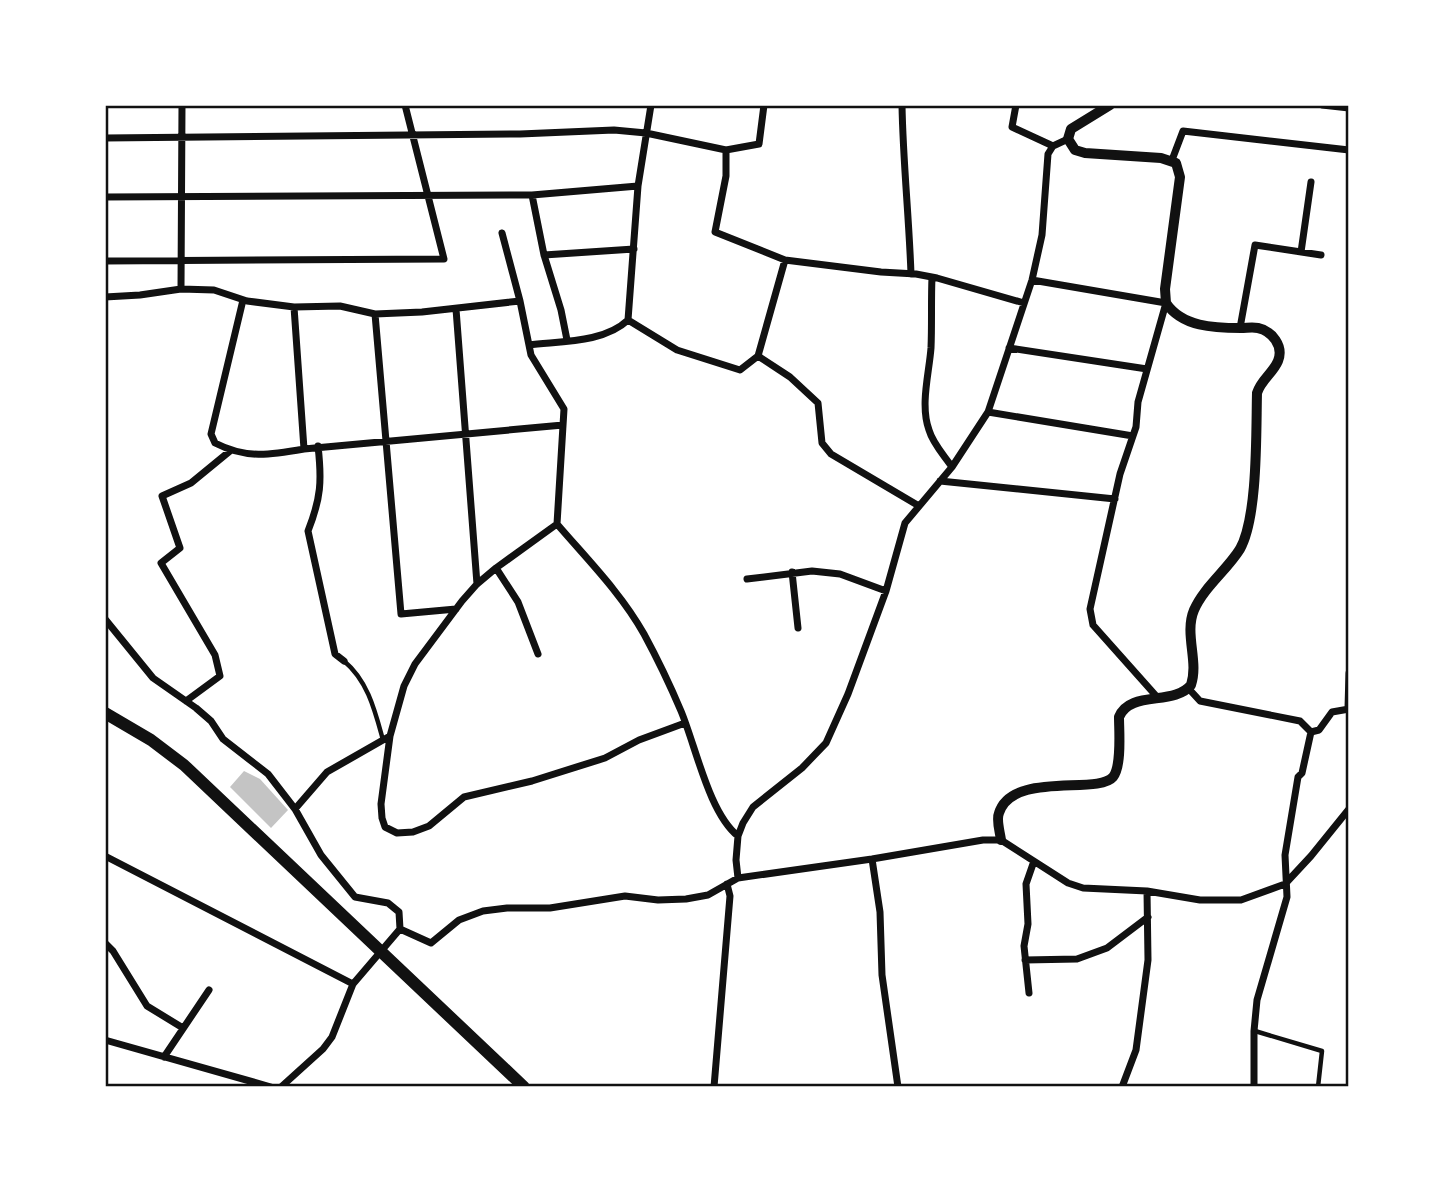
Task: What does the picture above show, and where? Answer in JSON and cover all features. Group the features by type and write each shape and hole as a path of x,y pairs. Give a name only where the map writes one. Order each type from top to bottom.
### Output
{"main road":[{"path":"105,713 151,740 184,765 524,1087"}],"street":[{"path":"181,289 182,105"},
{"path":"105,261 444,259 405,105"},
{"path":"529,345 618,330 628,320 638,186 651,105"},
{"path":"105,138 614,130 646,133 726,150 759,144 764,105"},
{"path":"902,105 911,274"},
{"path":"1016,105 1012,127 1054,146"},
{"path":"738,878 738,836 743,823 753,807 802,768 826,743 844,704 886,591 905,523 952,467 988,412 1032,280 1042,235 1048,154 1054,146 1068,139 1071,129 1110,105"},
{"path":"1322,105 1349,108"},
{"path":"1172,160 1183,131 1349,150"},
{"path":"1068,139 1075,150 1085,153 1172,160 1180,169 1166,303 1138,402 1136,426 1115,499 1091,602 1093,625 1158,698"},
{"path":"726,150 726,176 715,232 785,261 932,277 1024,303"},
{"path":"1301,252 1311,182"},
{"path":"105,197 531,195 638,186"},
{"path":"531,195 567,340"},
{"path":"502,233 531,355 564,410 557,524 617,595 644,634 685,723 714,802 728,828 738,836"},
{"path":"1240,328 1255,245 1321,255"},
{"path":"544,255 634,249"},
{"path":"628,320 677,350 740,370 758,356 785,261"},
{"path":"932,277 926,417 928,430 952,467"},
{"path":"1001,840 998,815 1003,805 1016,794 1055,785 1107,782 1115,776 1118,764 1121,712 1127,706 1189,689 1193,680 1190,635 1194,610 1245,538 1252,492 1257,393 1259,385 1278,361 1278,345 1273,336 1256,327 1209,326 1180,318 1166,303 1032,280"},
{"path":"105,297 181,289 214,290 243,300 294,307 340,306 375,314 456,309 520,301"},
{"path":"243,300 211,434 215,443 230,451 264,456 318,446 563,425"},
{"path":"294,307 304,449"},
{"path":"456,309 477,584"},
{"path":"375,314 401,614 456,609"},
{"path":"1009,348 1147,369"},
{"path":"758,356 790,377 818,404 822,443 831,454 919,506"},
{"path":"988,412 1133,436"},
{"path":"318,446 322,480 308,531 335,654 344,661"},
{"path":"186,701 220,676 215,655 161,563 180,548 162,496 191,484 230,451"},
{"path":"940,481 1115,499"},
{"path":"557,524 477,584 415,664 404,686 386,738 381,804 386,827 397,833 413,832 429,826 464,797 531,781 605,758 639,740 685,723"},
{"path":"496,568 517,602 538,654"},
{"path":"747,579 812,571 840,574 886,591"},
{"path":"792,572 798,628"},
{"path":"105,619 153,678 211,721 223,739 268,774 295,809 321,855 355,897 388,903 400,912 400,929 353,984 332,1037 323,1049 281,1087"},
{"path":"1311,732 1319,730 1332,712 1348,708 1349,673"},
{"path":"1189,689 1200,701 1300,721 1311,732"},
{"path":"1254,1087 1257,1000 1287,897 1285,855 1298,777 1302,773 1311,732"},
{"path":"295,809 327,772 386,738"},
{"path":"400,929 431,943 459,920 484,911 550,908 625,896 686,900 708,895 738,878 983,840 1001,840 1068,883 1083,888 1147,891 1200,900 1241,900 1285,884 1349,809"},
{"path":"105,856 353,984"},
{"path":"872,859 880,912 882,975 898,1087"},
{"path":"1029,993 1024,946 1028,924 1026,884 1034,861"},
{"path":"714,1087 730,896 727,884"},
{"path":"1122,1087 1136,1050 1148,960 1147,891"},
{"path":"1025,960 1077,959 1107,948 1147,917"},
{"path":"105,943 113,951 147,1006 183,1028"},
{"path":"164,1057 209,990"},
{"path":"105,1040 271,1087"}],"lane":[{"path":"344,661 357,672 364,684 386,738"},
{"path":"1254,1031 1322,1051 1318,1087"}],"building":[{"path":"244,771 260,779 288,810 271,828 230,787"}]}
